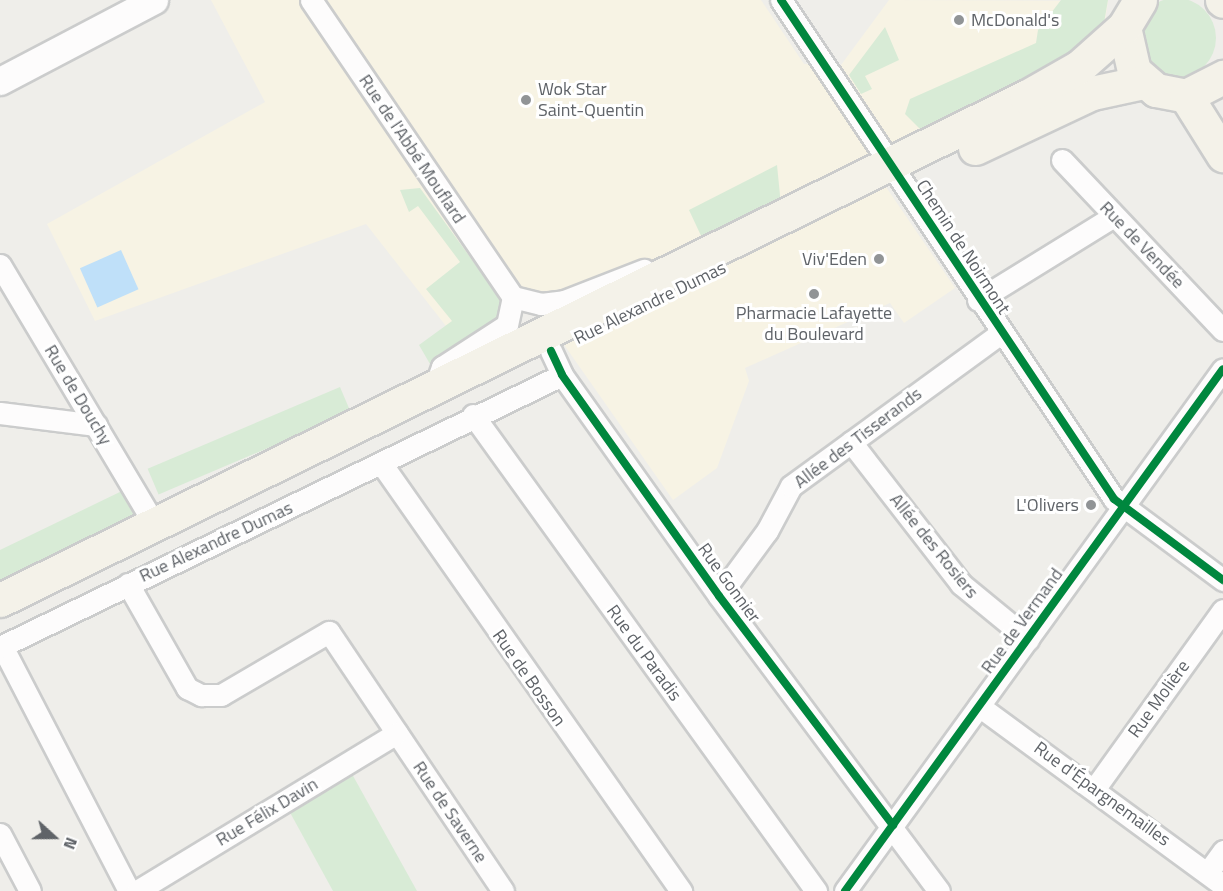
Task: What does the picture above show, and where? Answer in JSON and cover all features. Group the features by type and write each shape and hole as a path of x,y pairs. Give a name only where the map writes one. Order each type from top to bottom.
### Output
{"main road":[{"path":"0,600 158,531 435,388 675,272 898,175 1079,67 1131,9"},
{"path":"1131,9 1127,58 1143,82 1156,90 1186,96 1222,83"},
{"name":"Rue Alexandre Dumas","path":"158,531 557,363 898,175 1092,93 1143,82"},
{"path":"1186,96 1223,155"},
{"path":"1,636 158,531"}],"street":[{"path":"0,81 154,0"},
{"name":"Rue de l'Abbé Mouflard","path":"311,0 513,297"},
{"name":"Chemin de Noirmont","path":"781,0 978,300 1124,506 1223,580"},
{"name":"Rue de Vendée","path":"1062,160 1223,330"},
{"path":"978,300 1114,216"},
{"name":"Rue de Douchy","path":"0,265 158,531"},
{"path":"435,388 442,367 507,325 513,297 541,304 564,301 644,270 675,272"},
{"name":"Allée des Tisserands","path":"719,596 767,531 791,486 1001,333"},
{"name":"Rue Alexandre Dumas","path":"1,636 128,584 381,463 473,415 557,363"},
{"name":"Rue Gonnier","path":"557,363 719,596 893,825 939,891"},
{"name":"Rue de Vermand","path":"845,891 1223,369"},
{"path":"0,413 96,425"},
{"name":"Rue du Paradis","path":"473,415 816,891"},
{"name":"Allée des Rosiers","path":"850,442 961,584 1028,639"},
{"name":"Rue de Bosson","path":"381,463 681,891"},
{"name":"Rue de Saverne","path":"128,584 187,688 221,696 329,632 503,891"},
{"name":"Rue Molière","path":"1095,789 1223,610"},
{"path":"1,636 129,891"},
{"name":"Rue d'Épargnemailles","path":"979,706 1095,789 1218,882"},
{"name":"Rue Félix Davin","path":"137,891 397,733"},
{"path":"0,834 30,891"},
{"path":"1218,882 1223,850"}],"shaded area":[{"path":"211,0 761,0 804,64 841,65 889,0 1108,1 1104,29 871,165 955,288 904,323 890,303 745,368 749,381 717,468 673,500 527,292 446,326 366,224 95,321 47,224 265,102"}],"green space":[{"path":"1176,-2 1191,1 1204,10 1213,23 1216,38 1213,53 1204,66 1191,75 1176,78 1161,75 1148,66 1139,53 1136,38 1139,23 1148,10 1161,1"},
{"path":"1061,0 1108,0 1104,23 1084,51 923,132 905,114 910,99 1036,43 1038,30"},
{"path":"885,27 899,60 865,76 872,89 861,94 849,75"},
{"path":"777,165 781,205 703,240 689,210"},
{"path":"420,188 504,304 501,319 430,364 419,345 452,321 426,289 460,262 418,206 409,212 400,190"},
{"path":"340,387 351,413 159,494 148,469"},
{"path":"124,490 138,512 0,581 0,550"},
{"path":"352,774 417,891 333,891 287,807"}],"water":[{"path":"121,250 138,289 97,308 80,268"}],"cycle path":[{"path":"781,0 1114,499 1223,580"},
{"path":"551,351 562,375 719,596 893,825"},
{"path":"845,891 1223,369"}],"place":[{"name":"McDonald's","path":"959,20"},
{"name":"Wok Star Saint-Quentin","path":"526,100"},
{"name":"Viv'Eden","path":"879,259"},
{"name":"Pharmacie Lafayette du Boulevard","path":"814,294"},
{"name":"L'Olivers","path":"1091,505"}]}
